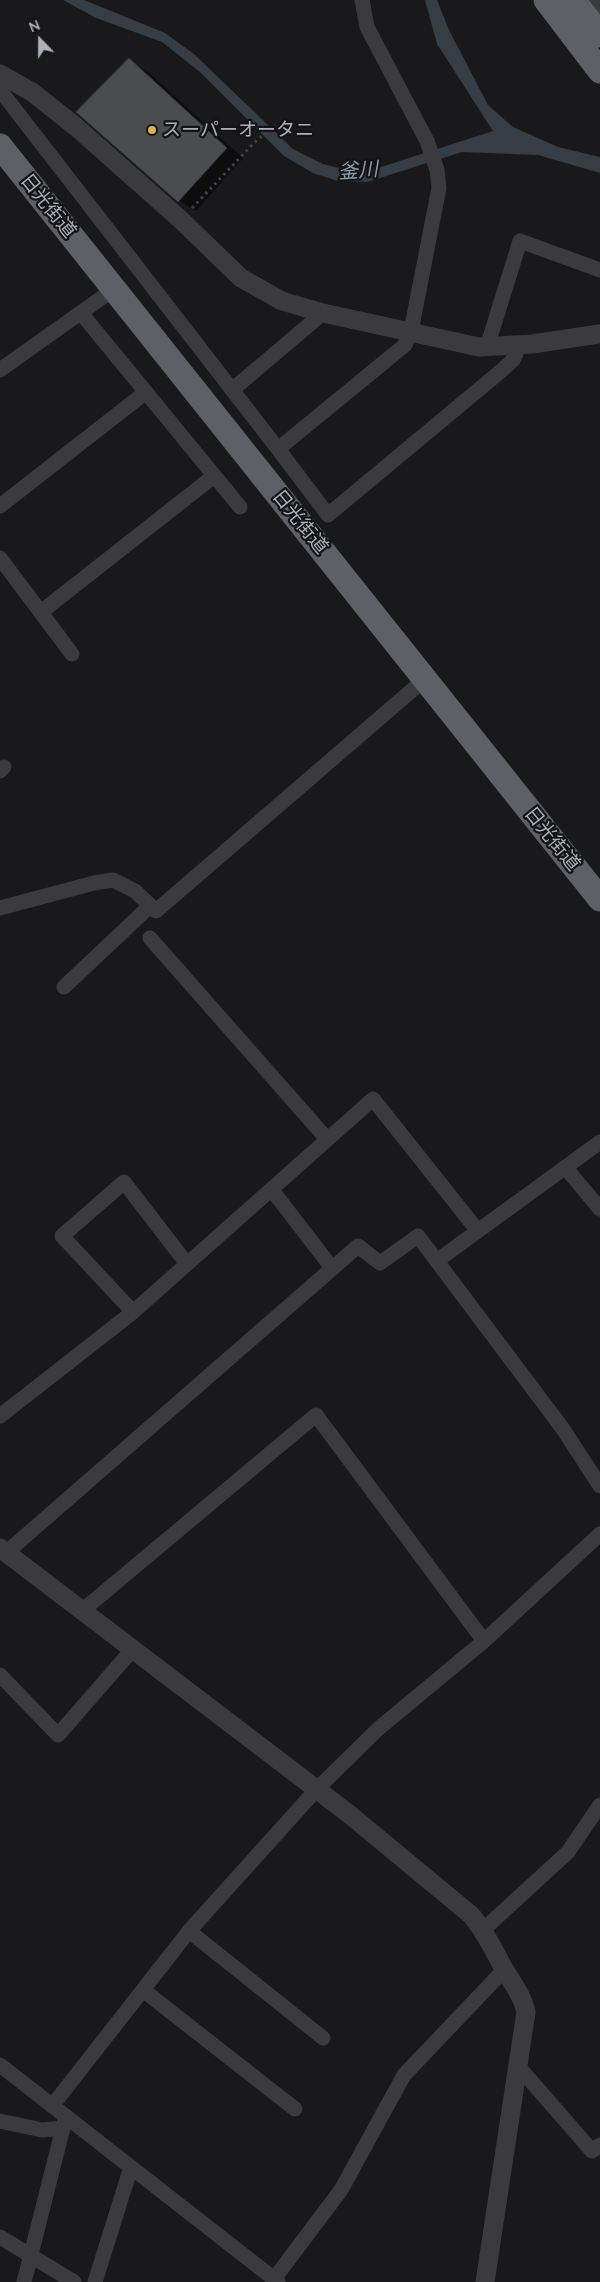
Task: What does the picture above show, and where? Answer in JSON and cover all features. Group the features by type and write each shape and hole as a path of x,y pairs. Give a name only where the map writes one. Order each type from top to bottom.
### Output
{"highway":[{"path":"546,0 600,71"},
{"path":"573,0 600,36"},
{"name":"日光街道","path":"0,146 600,899"}],"street":[{"path":"278,450 405,345 411,331 439,188 437,170 427,141 367,27 362,0"},
{"path":"533,0 576,58 600,85"},
{"path":"590,0 600,12"},
{"path":"0,74 32,92 75,126 181,220 241,278 282,301 323,313 478,347 520,345 600,334"},
{"path":"0,90 328,515 501,371 513,360 520,345"},
{"path":"488,347 520,241 600,270"},
{"path":"0,370 114,290"},
{"path":"81,313 240,508"},
{"path":"232,390 323,313"},
{"path":"0,506 146,392"},
{"path":"42,612 214,476"},
{"path":"0,558 72,654"},
{"path":"0,908 94,883 113,880 135,891 156,911 425,679"},
{"path":"64,986 150,906"},
{"path":"150,938 328,1139"},
{"path":"0,1416 133,1312 373,1099 478,1231"},
{"path":"438,1260 600,1142"},
{"path":"565,1167 600,1209"},
{"path":"133,1312 62,1236 124,1182 188,1264"},
{"path":"272,1190 332,1268"},
{"path":"485,2282 526,2012 523,1998 504,1970 483,1930 471,1915 316,1790 3,1550 358,1246 380,1263 418,1236 438,1260 563,1429 600,1486"},
{"path":"83,1610 316,1415 484,1641"},
{"path":"52,2106 189,1931 316,1790 378,1729 484,1641 600,1534"},
{"path":"0,1675 58,1734 133,1649"},
{"path":"483,1930 568,1852 600,1805"},
{"path":"189,1931 323,2038"},
{"path":"0,2064 52,2106 65,2122 132,2167 276,2281 341,2190 404,2075 504,1970"},
{"path":"143,1990 295,2110"},
{"path":"517,2065 592,2151 600,2145"},
{"path":"0,2121 42,2130 65,2122"},
{"path":"24,2282 65,2122"},
{"path":"95,2282 132,2167"},
{"path":"0,2237 74,2282"}],"path":[{"path":"181,220 256,142 275,125"}],"water":[{"name":"釜川","path":"63,0 84,0 165,33 194,54 293,149 323,164 344,169 378,168 493,131 437,44 425,0 437,0 449,30 488,105 513,127 558,147 600,157 600,173 538,155 462,152 367,182 338,181 313,173 284,156 200,72 162,42 96,18"}],"building":[{"name":"スーパーオータニ","path":"129,58 227,148 178,202 76,112"}],"place":[{"name":"スーパーオータニ","path":"152,130"}]}
